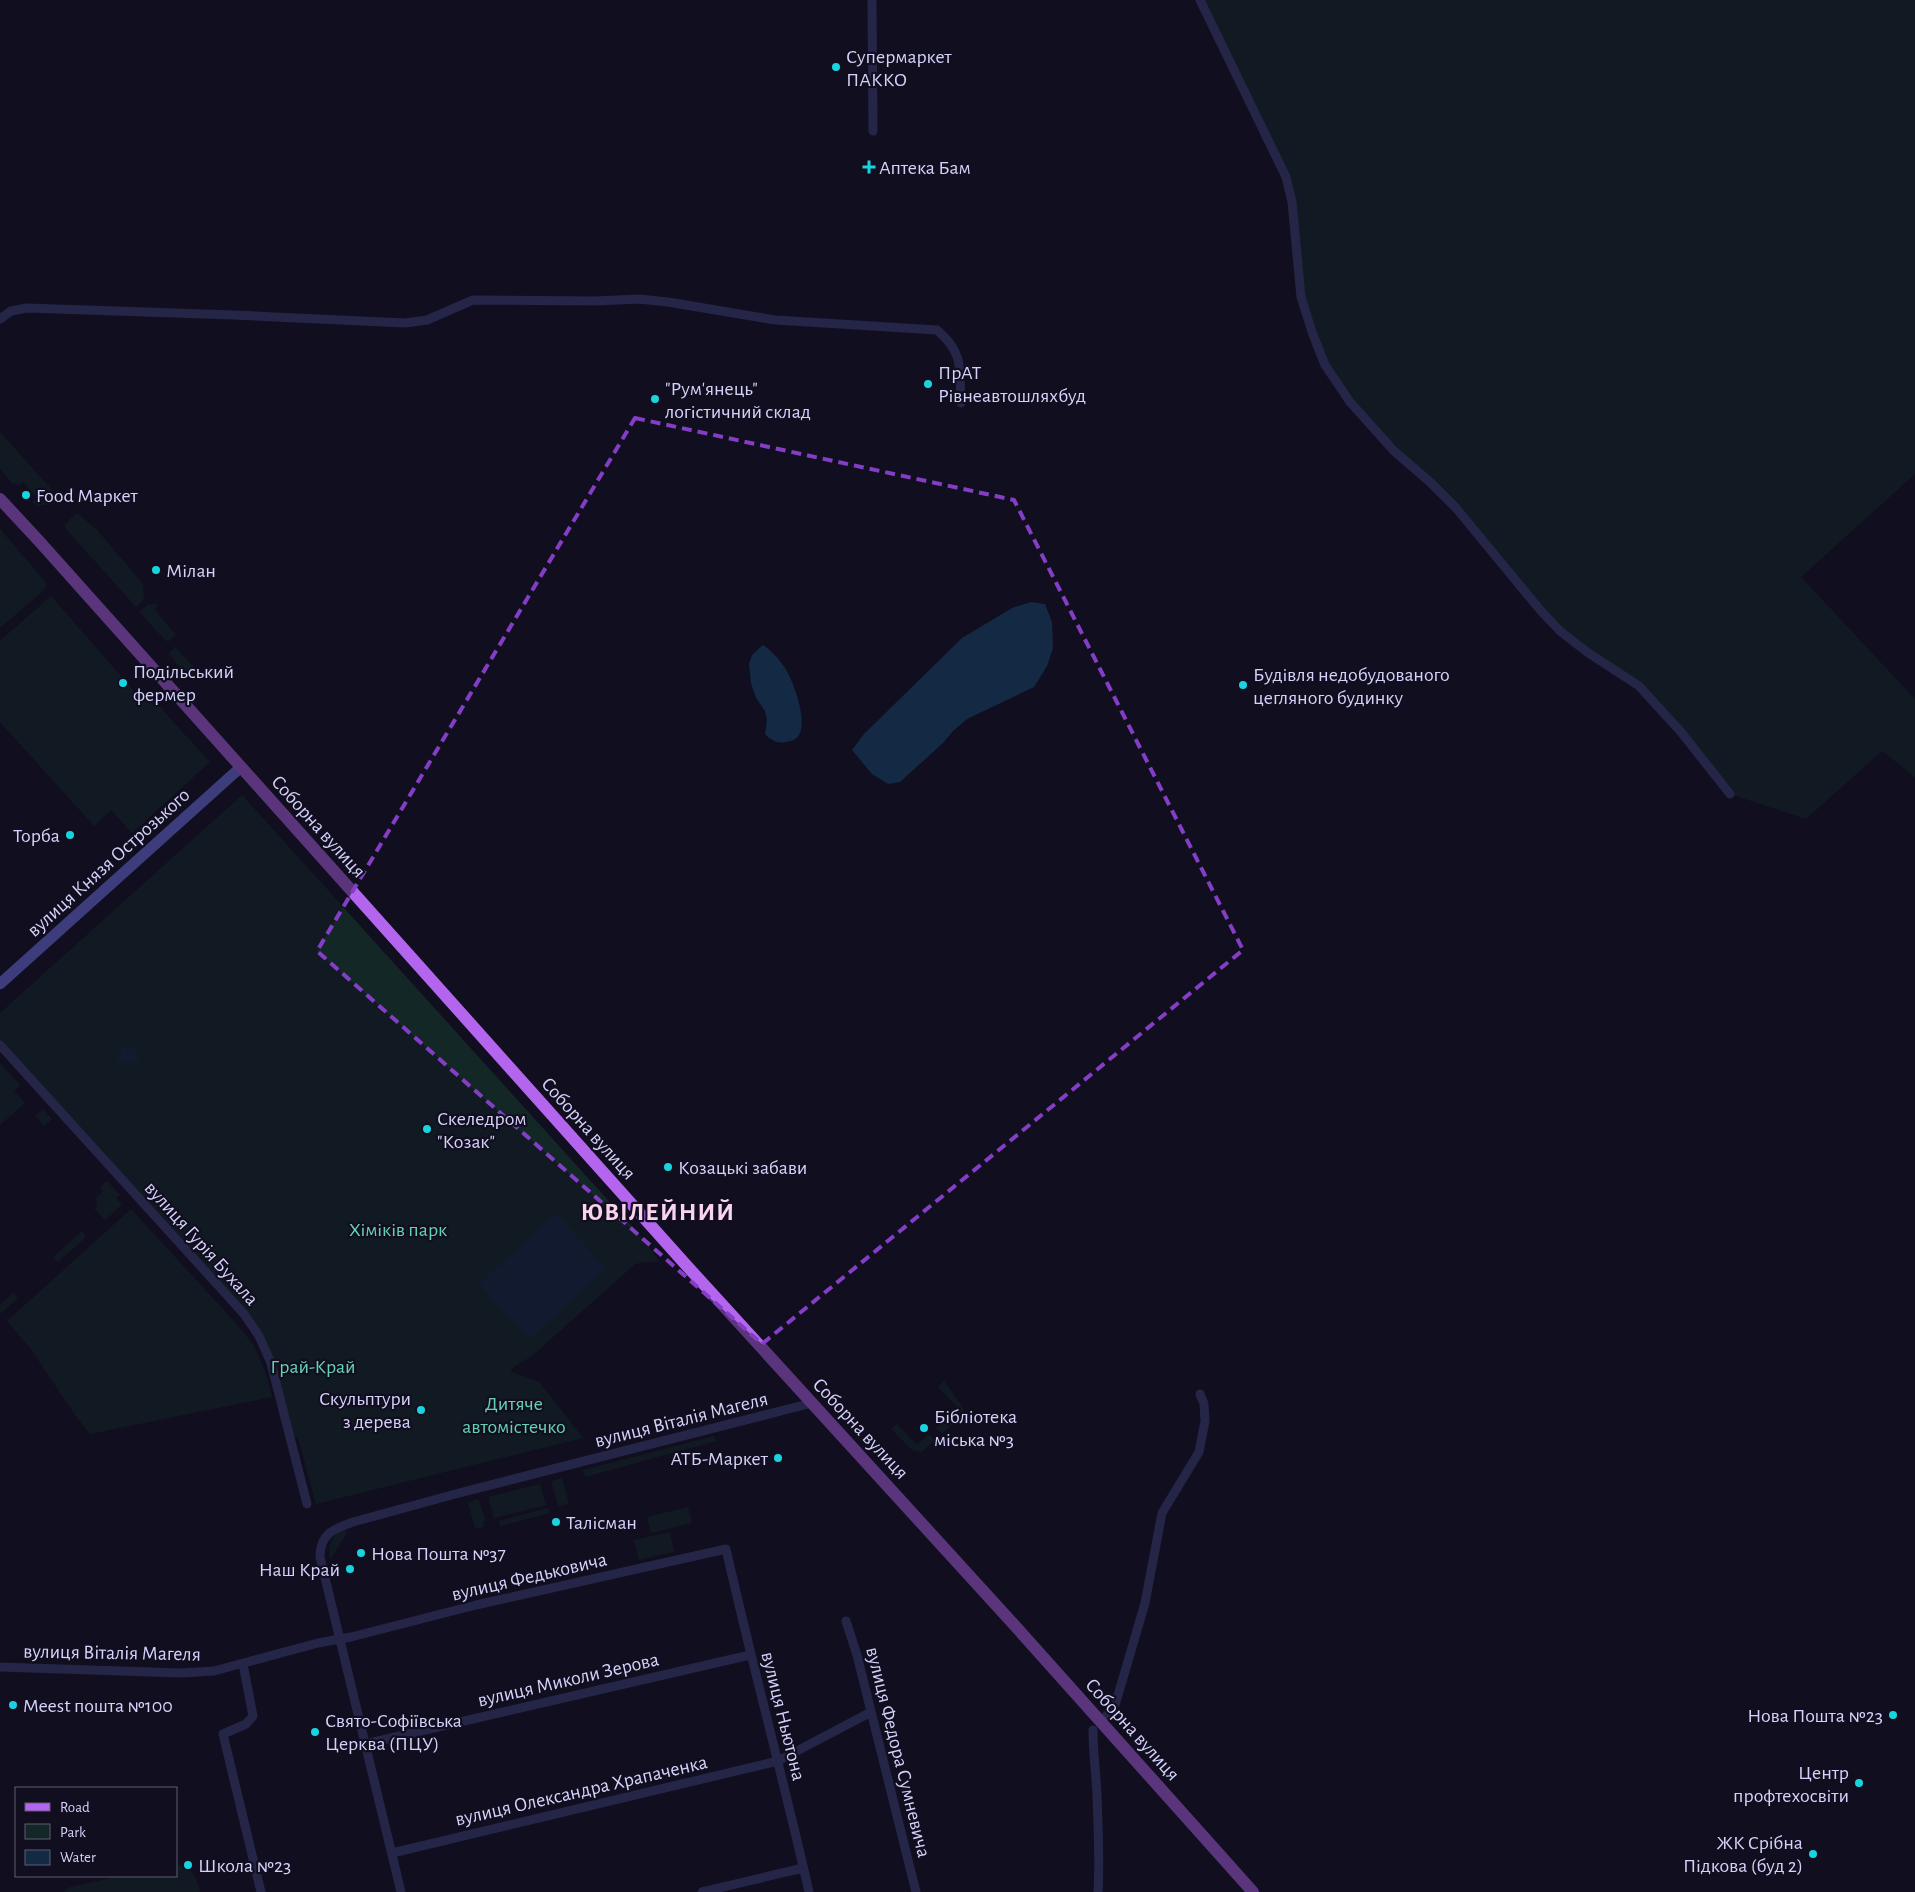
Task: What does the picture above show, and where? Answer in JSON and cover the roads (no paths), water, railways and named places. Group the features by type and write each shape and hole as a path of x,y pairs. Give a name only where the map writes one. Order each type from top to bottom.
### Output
{"main road":[{"name":"Соборна вулиця","path":"0,499 812,1403 1097,1726 1253,1892"}],"street":[{"path":"872,0 873,131"},
{"path":"1200,0 1286,177 1292,202 1301,297 1325,365 1350,402 1394,451 1430,482 1456,508 1541,611 1560,631 1587,652 1639,686 1681,732 1730,794"},
{"path":"0,319 11,311 27,308 213,314 405,324 427,320 473,300 595,301 639,299 678,303 775,320 937,330 949,341 959,357 961,403"},
{"name":"вулиця Князя Острозького","path":"0,984 241,767"},
{"name":"вулиця Гурія Бухала","path":"0,1044 244,1314 259,1336 271,1363 307,1504"},
{"path":"1098,1892 1097,1794 1093,1750 1097,1726 1115,1705 1145,1603 1162,1513 1199,1452 1205,1421 1204,1404 1200,1394"},
{"name":"вулиця Віталія Магеля","path":"0,1667 181,1673 214,1671 318,1643 340,1639 320,1557 320,1546 327,1534 339,1527 459,1493 812,1403"},
{"name":"вулиця Федьковича","path":"340,1639 476,1605 726,1549"},
{"name":"вулиця Ньютона","path":"726,1549 808,1892"},
{"name":"вулиця Федора Сумневича","path":"846,1621 857,1655 916,1892"},
{"path":"340,1639 401,1892"},
{"name":"вулиця Миколи Зерова","path":"365,1744 750,1655"},
{"path":"243,1664 253,1716 246,1724 223,1734 261,1892"},
{"name":"вулиця Олександра Храпаченка","path":"392,1853 778,1761 870,1712"},
{"path":"702,1892 803,1868"}],"water":[{"path":"1031,602 1045,604 1052,622 1053,648 1047,666 1034,687 967,719 900,782 888,784 872,774 852,750 864,734 962,638 1012,608"},
{"path":"763,645 775,655 785,668 792,682 801,711 802,720 799,735 790,741 777,742 765,734 767,719 765,711 756,698 751,683 749,664 752,655"},
{"path":"124,1045 128,1050 134,1046 137,1049 135,1055 139,1058 138,1062 132,1061 130,1067 127,1067 124,1061 117,1061 117,1057 122,1053 121,1048"},
{"path":"556,1213 606,1269 529,1339 479,1284"}],"place":[{"name":"Супермаркет ПАККО","path":"836,67"},
{"name":"Аптека Бам","path":"869,167"},
{"name":"ПрАТ Рівнеавтошляхбуд","path":"928,384"},
{"name":"\"Рум'янець\" логістичний склад","path":"655,399"},
{"name":"Food Маркет","path":"26,495"},
{"name":"Мілан","path":"156,570"},
{"name":"Подільський фермер","path":"123,683"},
{"name":"Будівля недобудованого цегляного будинку","path":"1243,685"},
{"name":"Торба","path":"70,835"},
{"name":"Скеледром \"Козак\"","path":"427,1129"},
{"name":"Козацькі забави","path":"668,1167"},
{"name":"Скульптури з дерева","path":"421,1410"},
{"name":"Бібліотека міська №3","path":"924,1428"},
{"name":"АТБ-Маркет","path":"778,1458"},
{"name":"Талісман","path":"556,1522"},
{"name":"Нова Пошта №37","path":"361,1553"},
{"name":"Наш Край","path":"350,1569"},
{"name":"Meest пошта №100","path":"13,1705"},
{"name":"Нова Пошта №23","path":"1893,1715"},
{"name":"Свято-Софіївська Церква (ПЦУ)","path":"315,1732"},
{"name":"Центр профтехосвіти","path":"1859,1783"},
{"name":"ЖК Срібна Підкова (буд 2)","path":"1813,1854"},
{"name":"Школа №23","path":"188,1865"}],"district":[{"name":"ЮВІЛЕЙНИЙ","path":"658,1211"}],"park label":[{"name":"Хіміків парк","path":"398,1229"},
{"name":"Грай-Край","path":"313,1366"},
{"name":"Дитяче автомістечко","path":"514,1414"}]}
